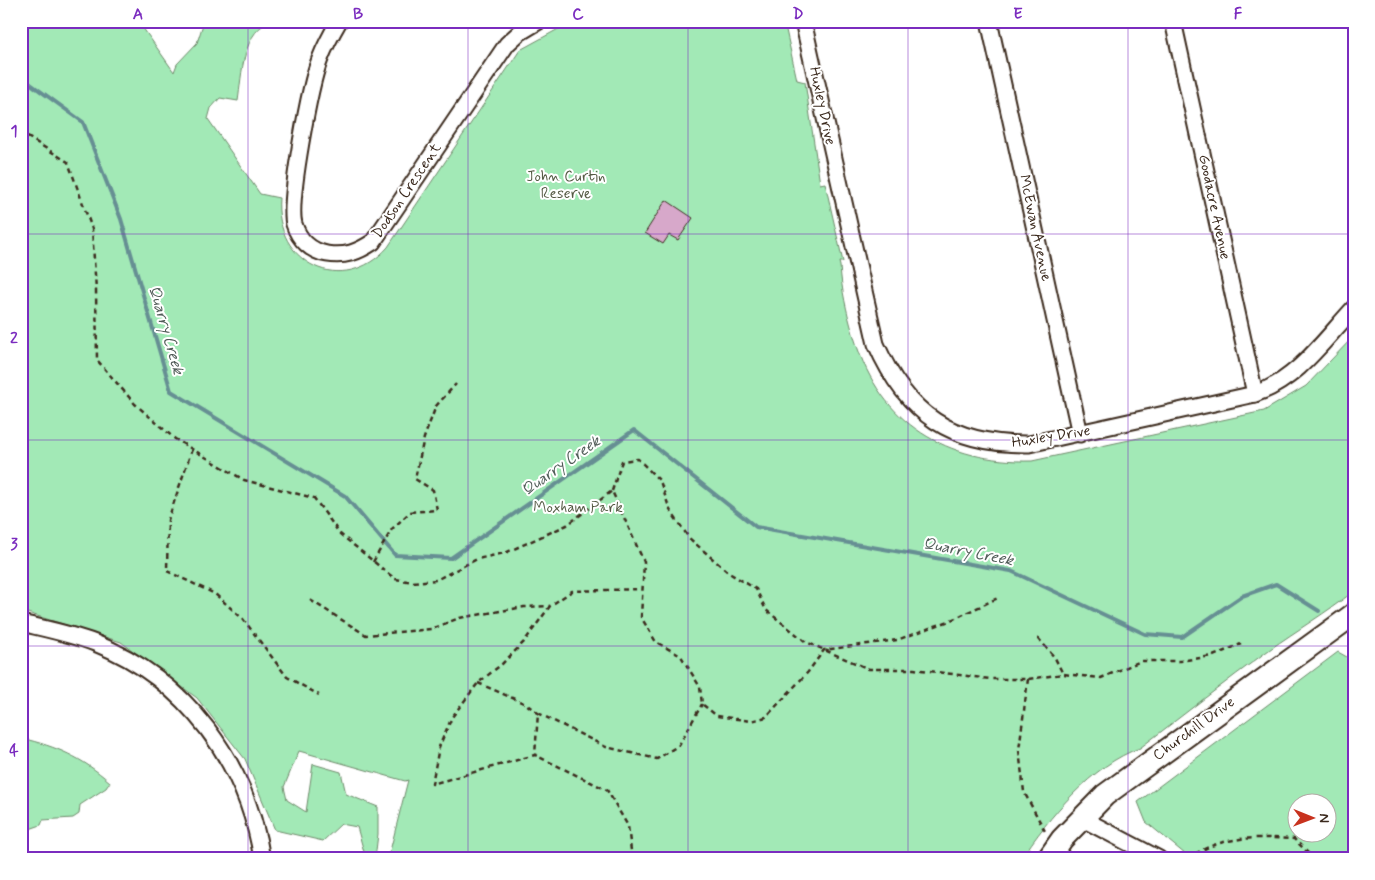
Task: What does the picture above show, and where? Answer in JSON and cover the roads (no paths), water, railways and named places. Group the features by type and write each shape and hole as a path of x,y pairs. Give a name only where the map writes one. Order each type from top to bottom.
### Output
{"main road":[{"name":"Churchill Drive","path":"1052,854 1081,818 1105,795 1354,614"}],"street":[{"name":"Dodson Crescent","path":"339,21 320,59 311,89 293,203 294,224 310,248 320,252 345,255 359,251 373,242 507,44 519,32 539,21"},
{"name":"Huxley Drive","path":"804,21 868,316 876,344 887,370 920,411 946,427 971,438 1001,444 1029,444 1255,394 1271,388 1298,369 1354,308"},
{"name":"McEwan Avenue","path":"989,21 1080,434"},
{"name":"Goodacre Avenue","path":"1172,21 1255,394"},
{"path":"21,622 79,638 110,650 151,675 199,716 229,760 250,808 262,859"},
{"path":"1081,818 1159,859"}],"waterway":[{"name":"Quarry Creek","path":"21,77 83,122 121,219 171,391 345,496 395,555 451,558 634,430 756,527 1011,571 1145,634 1182,637 1242,596 1276,584 1319,611"}],"park label":[{"name":"John Curtin Reserve","path":"566,186"},
{"name":"Moxham Park","path":"578,508"}]}
